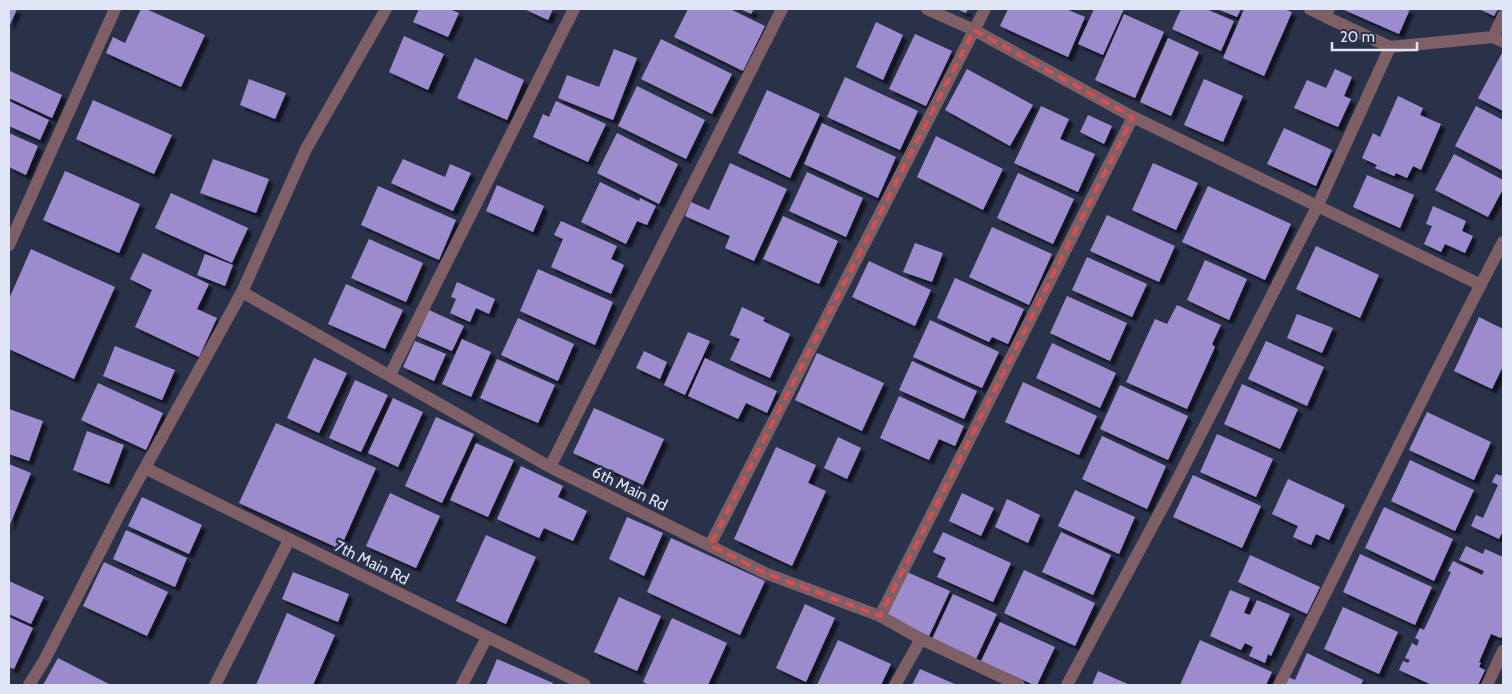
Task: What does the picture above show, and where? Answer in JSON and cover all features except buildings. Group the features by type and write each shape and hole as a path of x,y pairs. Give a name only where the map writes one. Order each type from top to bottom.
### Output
{"street":[{"path":"9,245 115,9"},
{"path":"29,685 44,661 144,468 242,292 306,149 386,9"},
{"path":"390,375 574,9"},
{"path":"550,467 782,9"},
{"path":"927,9 974,30 1133,117 1480,285"},
{"path":"710,545 985,9"},
{"path":"1310,9 1327,13 1390,47 1498,39 1503,16"},
{"path":"1067,685 1174,486 1317,206 1390,47"},
{"path":"880,616 1133,117"},
{"path":"1279,685 1503,242"},
{"name":"6th Main Rd","path":"242,292 550,467 766,573 880,616 921,640 1019,685"},
{"name":"7th Main Rd","path":"144,468 585,685"},
{"path":"215,685 289,540"},
{"path":"462,685 487,637"},
{"path":"895,685 921,640"},
{"path":"1487,685 1503,651"}],"highlighted area":[{"path":"974,30 1133,117 880,616 765,573 710,545"}]}
